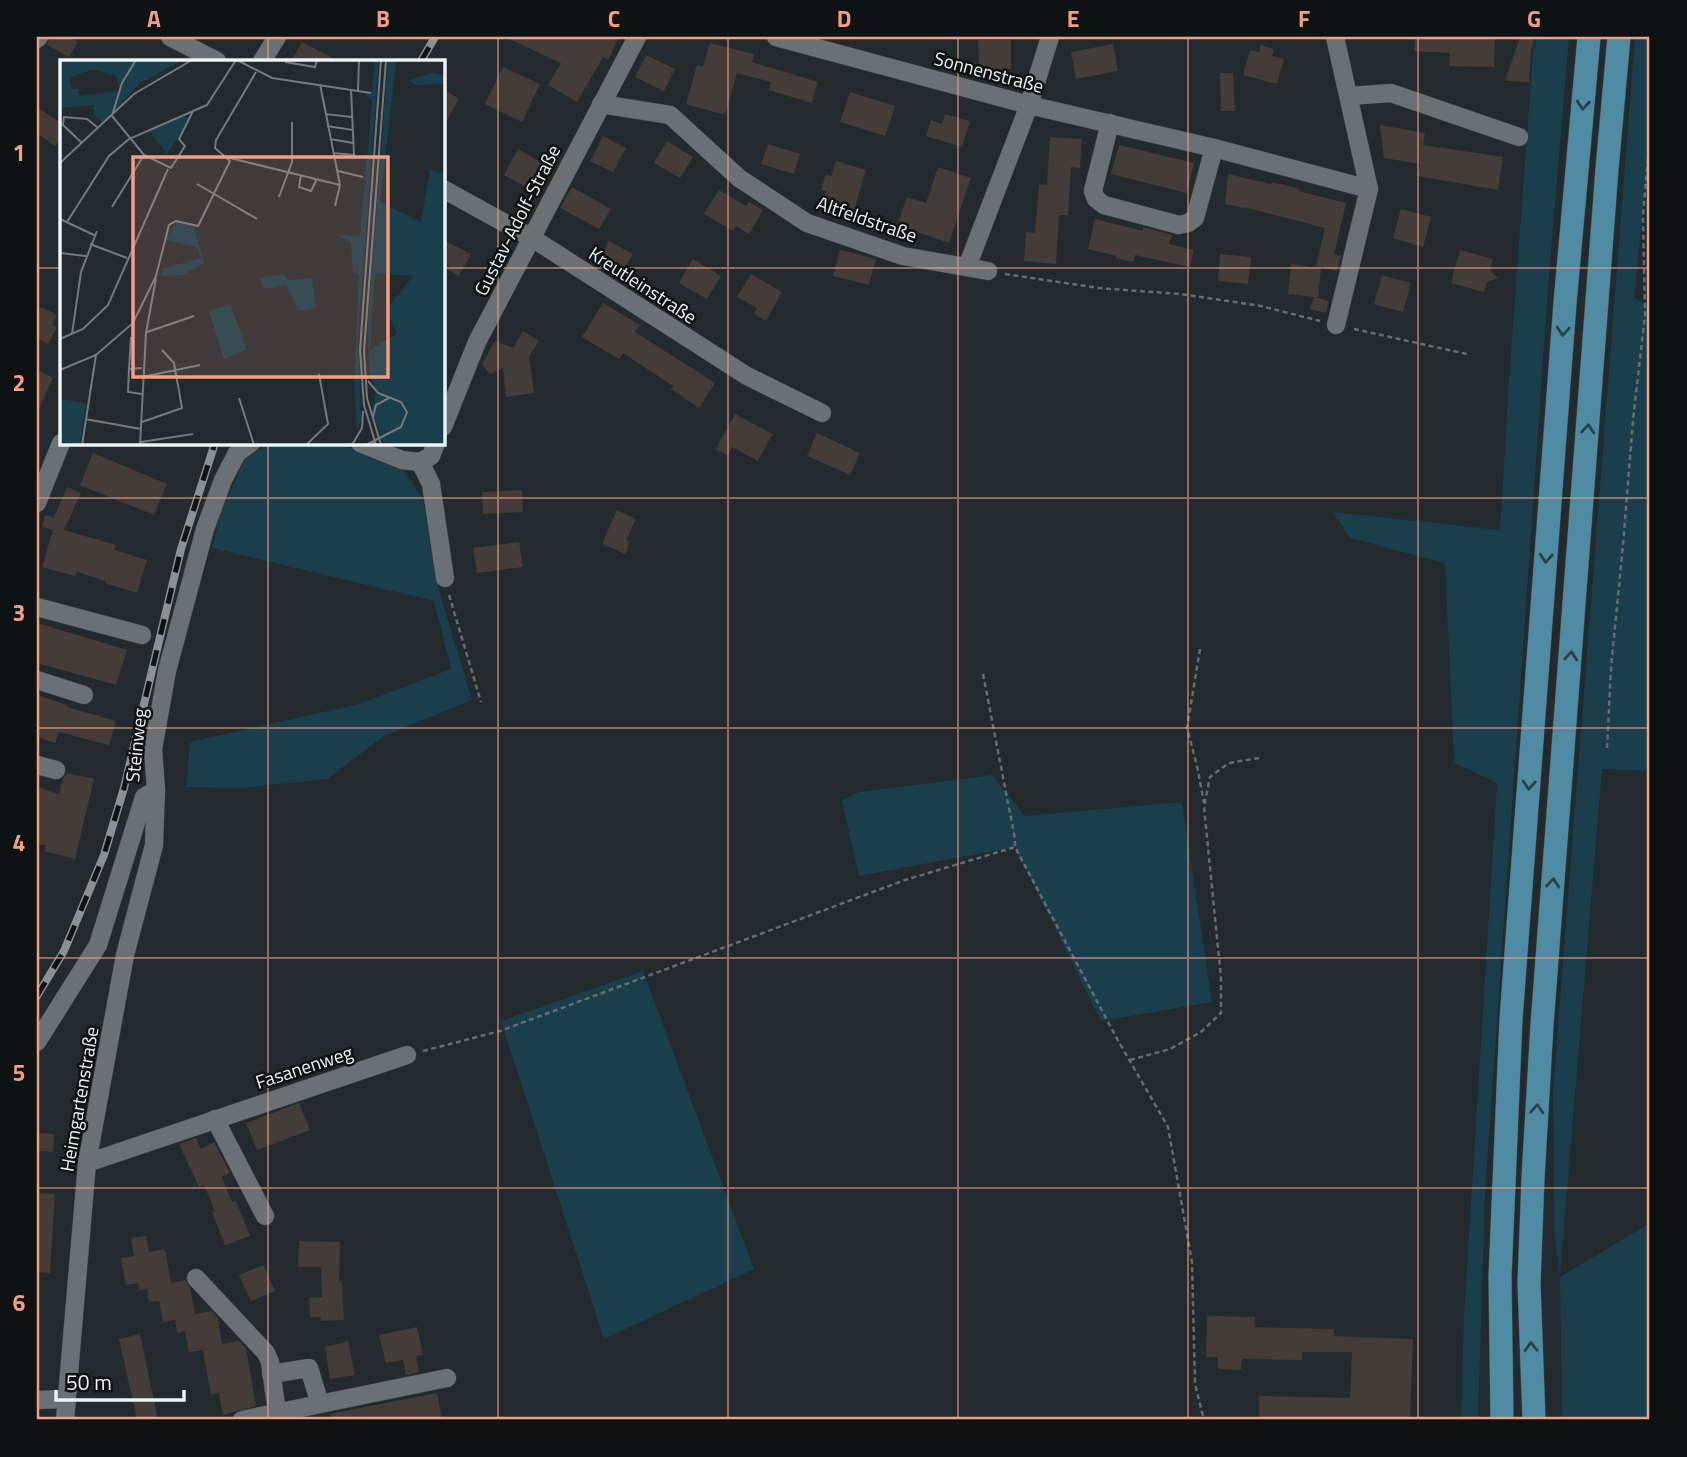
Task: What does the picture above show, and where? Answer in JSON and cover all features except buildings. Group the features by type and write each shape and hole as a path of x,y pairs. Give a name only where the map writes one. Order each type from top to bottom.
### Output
{"main road":[{"path":"1502,1420 1500,1278 1511,1019 1565,303 1588,37"},
{"path":"1534,1419 1529,1283 1539,1066 1619,37"}],"street":[{"path":"170,37 215,60"},
{"path":"263,60 277,37"},
{"name":"Gustav-Adolf-Straße","path":"444,424 477,342 637,37"},
{"name":"Sonnenstraße","path":"776,37 1029,106 1214,148 1369,189"},
{"path":"967,267 1029,106 1051,37"},
{"path":"1335,37 1369,189 1336,325"},
{"path":"1349,96 1391,93 1519,136"},
{"name":"Altfeldstraße","path":"601,104 670,115 739,178 807,223 903,257 988,271"},
{"path":"1110,123 1093,191 1096,199 1104,205 1179,225 1195,218 1214,148"},
{"name":"Kreutleinstraße","path":"444,190 532,238 747,376 822,413"},
{"path":"37,503 61,444"},
{"name":"Steinweg","path":"37,1042 98,945 144,797 156,790 153,749 167,670 205,528 223,480 237,453 250,444"},
{"path":"362,444 402,460 429,454 444,578"},
{"path":"37,607 142,635"},
{"path":"37,680 84,695"},
{"path":"37,765 56,770"},
{"name":"Heimgartenstraße","path":"65,1420 87,1163 125,955 154,845 156,790"},
{"path":"98,945 125,955"},
{"name":"Fasanenweg","path":"87,1163 407,1055"},
{"path":"215,1119 265,1216"},
{"path":"196,1278 266,1353 270,1362 277,1417"},
{"path":"271,1374 309,1368 320,1404"},
{"path":"242,1420 277,1417 320,1404 447,1378"},
{"path":"37,1400 65,1399"}],"path":[{"path":"1608,748 1611,668 1645,315 1643,216 1650,131"},
{"path":"988,271 1099,288 1180,294 1261,306 1467,354"},
{"path":"1645,315 1650,316"},
{"path":"444,578 481,702"},
{"path":"1129,1060 1170,1049 1200,1032 1221,1013 1221,978 1204,807 1187,728 1200,649"},
{"path":"983,674 1015,847 1168,1127 1192,1262 1195,1384 1204,1420"},
{"path":"1204,807 1210,777 1229,763 1259,758"},
{"path":"407,1055 500,1031 905,880 1015,847"}],"shaded area":[{"path":"1538,37 1569,37 1548,288 1485,1195 1478,1420 1461,1420 1464,1315 1497,783 1454,763 1445,563 1350,538 1333,512 1500,530 1533,51"},
{"path":"1635,37 1650,37 1650,144 1634,298 1650,306 1650,771 1602,769 1560,1277 1650,1223 1650,1420 1562,1420 1560,1278 1554,1229 1553,1091"},
{"path":"268,444 340,444 402,468 423,499 435,577 472,700 384,736 327,779 241,788 186,787 190,742 359,704 451,669 434,601 212,548 221,512 245,459"},
{"path":"992,775 1025,816 1182,802 1212,1002 1101,1021 1015,847 859,876 842,800 859,792"},
{"path":"643,971 754,1269 604,1339 501,1021"}],"railway":[{"path":"422,60 435,37"},
{"path":"37,996 64,951 104,855 124,788 181,549 215,444"}]}
